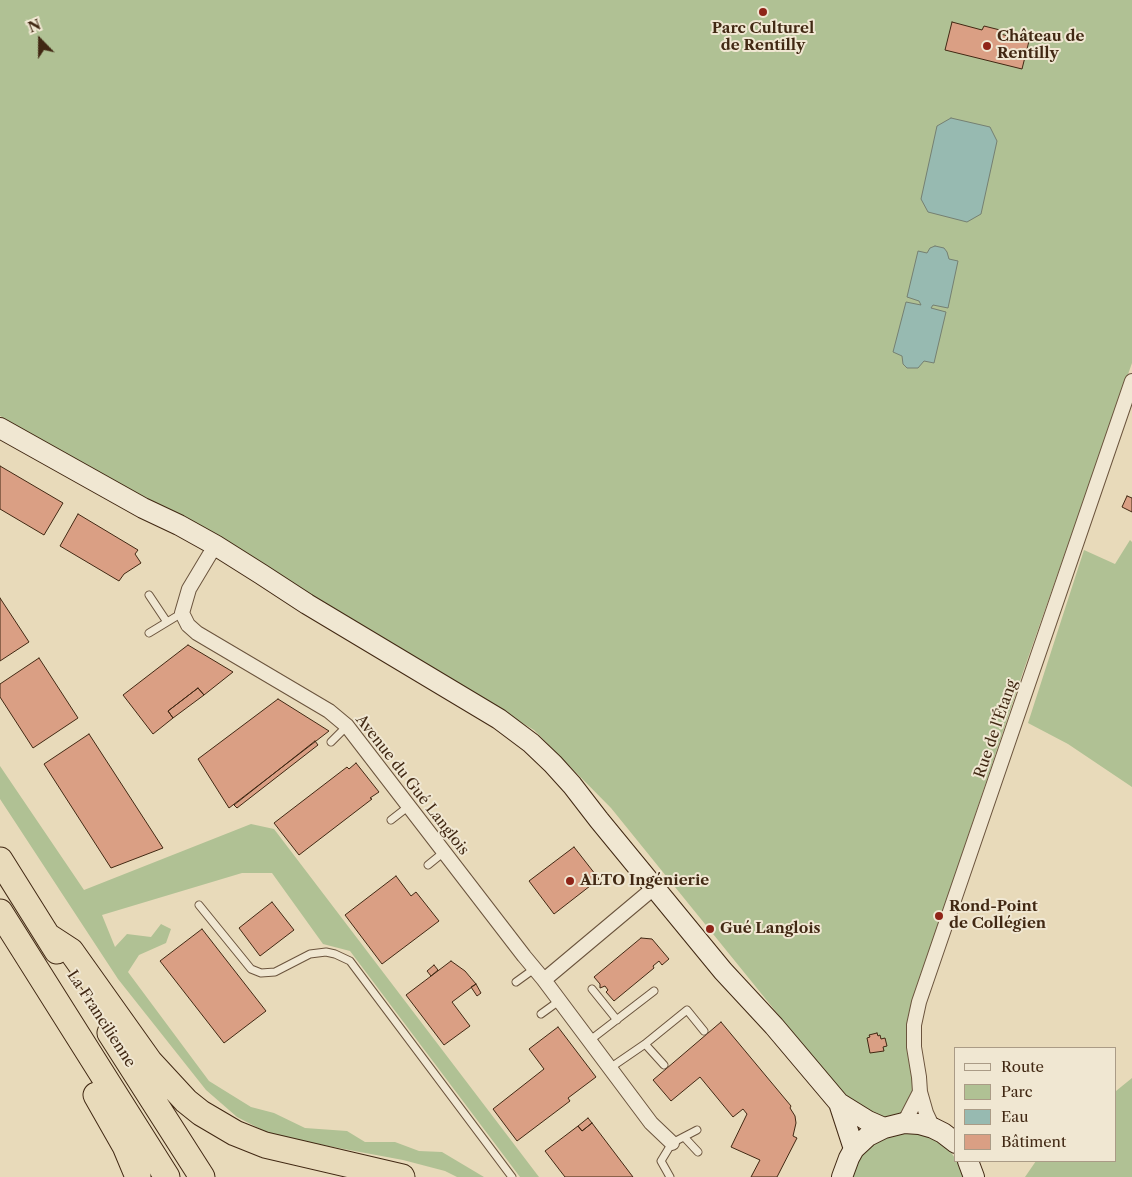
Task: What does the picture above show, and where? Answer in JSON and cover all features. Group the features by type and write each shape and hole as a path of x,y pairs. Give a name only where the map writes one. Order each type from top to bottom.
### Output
{"highway":[{"name":"La Francilienne","path":"0,860 202,1177"},
{"name":"La Francilienne","path":"0,912 167,1177"},
{"path":"48,936 71,951 150,1062 186,1101 201,1113 235,1133 265,1146 402,1177"},
{"path":"90,1055 94,1091 125,1146 138,1177"}],"main road":[{"path":"0,428 143,508 208,541 307,604 499,719 531,743 572,785 723,970 774,1026 839,1103 868,1122 884,1128"},
{"path":"143,508 210,554 307,604"},
{"path":"839,1103 854,1149"},
{"path":"842,1177 854,1149 868,1136 884,1128 904,1123 919,1124 933,1128 954,1141"},
{"path":"968,1162 974,1177"}],"street":[{"name":"Rue de l'Étang","path":"933,1128 920,1092 914,1047 914,1025 919,1002 1132,380"},
{"path":"182,613 189,589 210,554"},
{"name":"Avenue du Gué Langlois","path":"182,613 188,625 197,633 329,711 347,726 544,980 651,1123 678,1140"},
{"path":"544,980 655,887"},
{"path":"904,1123 920,1092"}],"lane":[{"path":"149,595 167,622"},
{"path":"149,633 182,613"},
{"path":"331,742 347,726"},
{"path":"391,820 410,806"},
{"path":"428,865 444,852"},
{"path":"199,905 251,969 260,973 275,972 310,954 326,952 336,954 350,961 512,1177"},
{"path":"516,982 534,969"},
{"path":"592,989 617,1020"},
{"path":"589,1042 654,991"},
{"path":"541,1014 559,1001"},
{"path":"610,1068 645,1044 687,1010 704,1031"},
{"path":"645,1044 664,1066"},
{"path":"670,1177 661,1161 678,1140 697,1130"},
{"path":"678,1140 698,1152"}],"green space":[{"path":"0,0 1132,0 1132,363 1023,672 922,973 906,1042 912,1080 912,1098 904,1113 890,1118 873,1116 841,1092 611,808 534,730 0,416"},
{"path":"1130,540 1132,542 1132,787 1068,744 1028,723 1084,550 1115,564"},
{"path":"0,766 84,890 251,824 274,829 539,1177 520,1177 350,951 323,944 272,873 242,873 102,915 115,947 127,934 151,937 161,924 171,929 166,943 139,955 128,972 209,1081 251,1107 274,1113 305,1128 347,1131 365,1142 395,1142 419,1151 442,1152 484,1177 457,1177 445,1171 403,1160 274,1136 237,1117 206,1090 118,979 0,799"},
{"path":"1132,1078 1132,1177 1025,1177 1035,1162 1117,1162 1117,1090"},
{"path":"897,1132 920,1133 941,1143 950,1151 954,1157 954,1162 957,1162 963,1177 849,1177 865,1147"}],"water":[{"path":"951,118 990,127 997,141 981,214 967,222 928,212 921,199 937,126"},
{"path":"935,246 944,248 949,259 958,261 948,308 933,305 931,308 946,312 934,363 924,361 918,368 907,368 903,364 902,356 893,352 906,302 921,305 919,301 907,297 918,251 927,253 930,248"}],"building":[{"name":"Château de Rentilly","path":"952,22 982,30 984,26 1000,30 1000,34 1029,41 1022,69 945,50"},
{"path":"0,466 63,503 44,535 0,509"},
{"path":"1127,496 1132,498 1132,512 1122,507"},
{"path":"78,514 138,550 135,554 141,563 124,574 119,581 60,546"},
{"path":"0,598 29,642 0,661"},
{"path":"188,645 233,672 204,695 198,688 168,711 173,718 153,734 123,695"},
{"path":"39,658 78,718 33,748 0,697 0,684"},
{"path":"198,688 204,695 173,718 168,711"},
{"path":"278,699 329,731 229,808 198,759"},
{"path":"89,734 163,848 111,868 44,764"},
{"path":"315,741 318,745 237,808 234,805"},
{"path":"356,763 379,792 299,855 274,823 347,767 349,769"},
{"path":"574,847 599,879 554,914 529,881"},
{"path":"396,876 411,896 416,892 439,921 382,964 345,915"},
{"path":"272,902 294,930 260,956 239,928"},
{"path":"202,929 266,1011 224,1043 160,961"},
{"path":"641,938 652,939 669,959 662,965 659,961 653,966 654,968 614,1001 606,992 608,990 605,986 600,988 600,984 594,977"},
{"path":"451,961 465,971 476,984 452,1002 470,1026 444,1045 406,995"},
{"path":"434,965 438,970 431,976 427,971"},
{"path":"476,984 481,993 477,996 471,987"},
{"path":"721,1022 791,1106 790,1108 795,1116 796,1123 793,1136 797,1138 777,1177 751,1177 760,1160 731,1147 747,1114 743,1109 733,1117 700,1077 671,1101 653,1080"},
{"path":"558,1027 596,1077 568,1098 570,1101 517,1141 493,1109 544,1069 529,1049"},
{"path":"877,1033 881,1039 885,1038 887,1046 883,1047 884,1051 870,1053 867,1038 870,1037 869,1035"},
{"path":"588,1118 592,1123 582,1131 578,1126"},
{"path":"592,1123 633,1177 565,1177 545,1151 578,1126 582,1131"}],"place":[{"name":"Parc Culturel de Rentilly","path":"763,12"},
{"name":"Château de Rentilly","path":"987,46"},
{"name":"ALTO Ingénierie","path":"570,881"},
{"name":"Rond-Point de Collégien","path":"939,916"},
{"name":"Gué Langlois","path":"710,929"}]}
